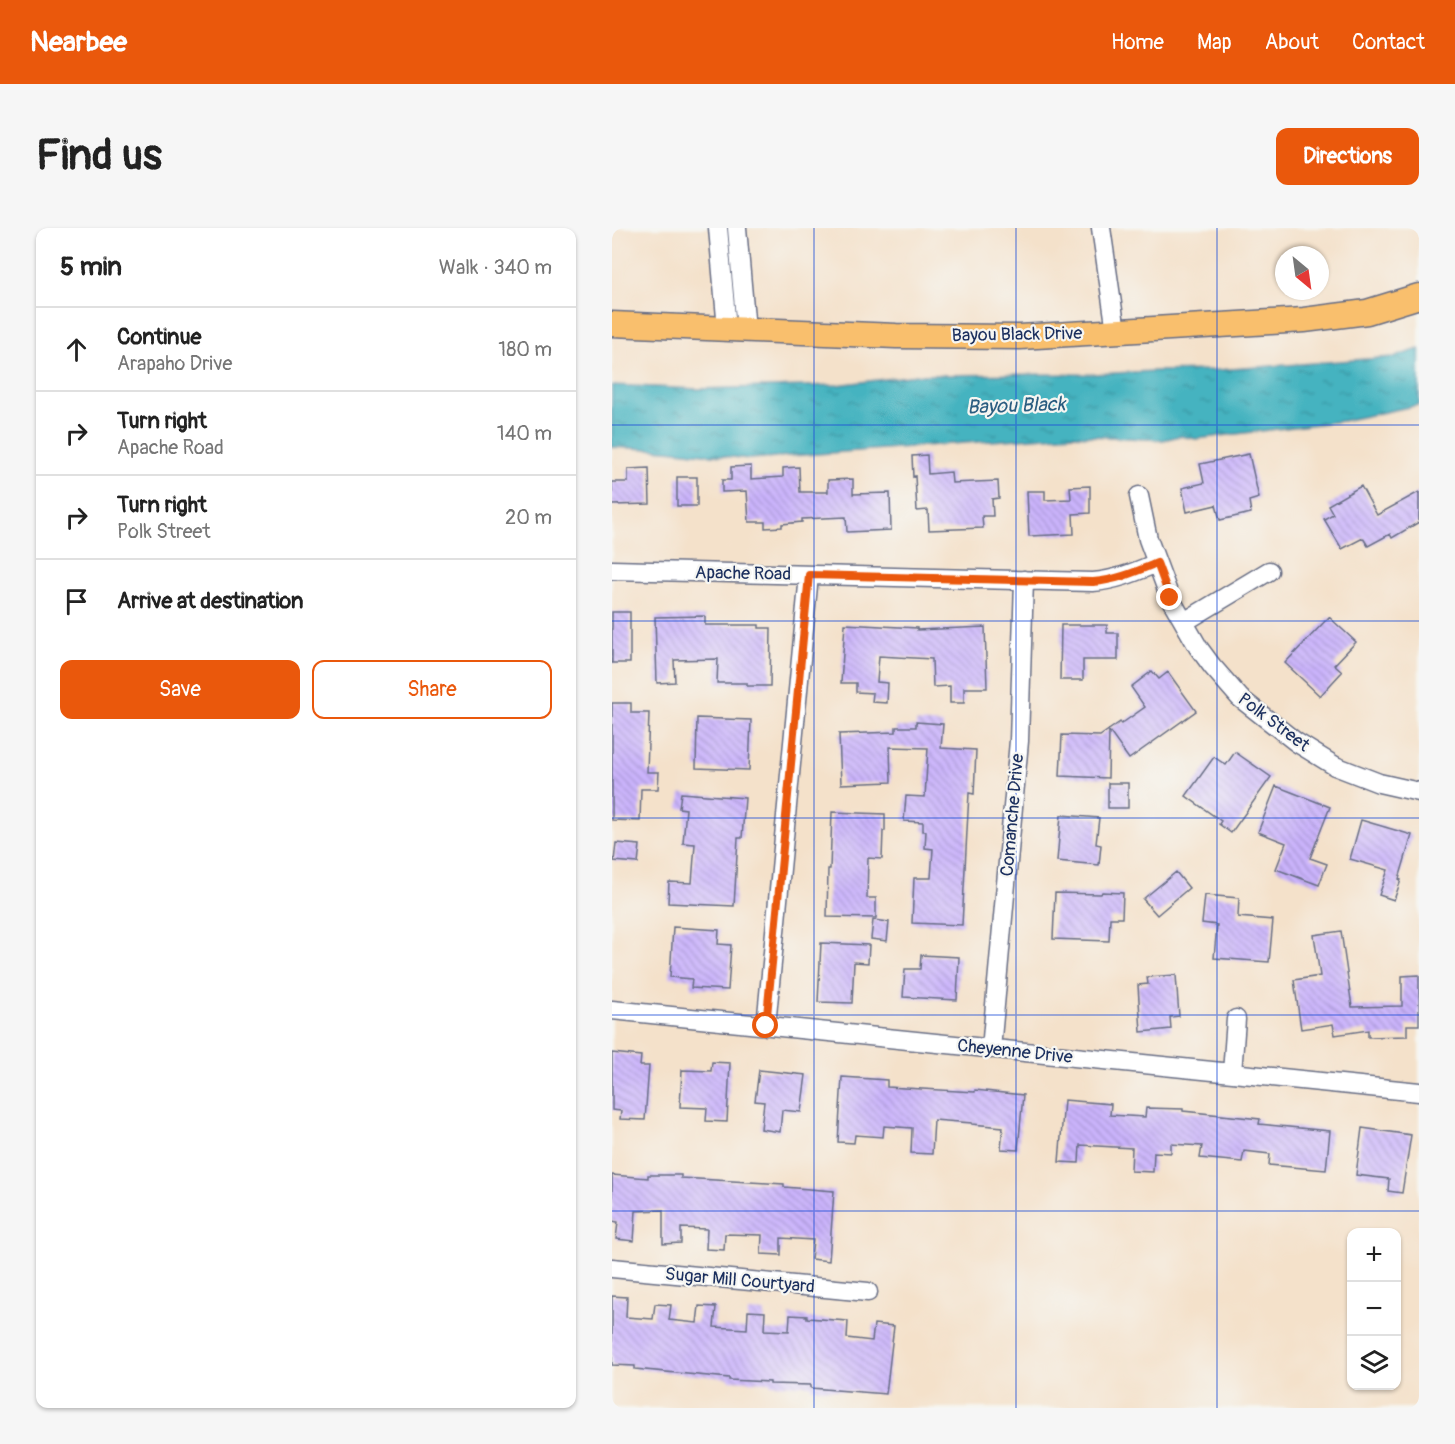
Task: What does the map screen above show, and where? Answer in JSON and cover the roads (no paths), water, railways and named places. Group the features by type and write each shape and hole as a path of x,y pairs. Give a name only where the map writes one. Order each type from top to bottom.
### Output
{"main road":[{"name":"Bayou Black Drive","path":"612,324 896,336 1020,337 1304,320 1367,312 1419,296"}],"street":[{"path":"718,228 736,329"},
{"path":"736,329 737,228"},
{"path":"1101,228 1116,331"},
{"name":"Polk Street","path":"1139,496 1148,539 1170,598 1198,647 1240,698 1288,736 1335,766 1379,783 1419,792"},
{"name":"Apache Road","path":"612,570 1093,582 1110,581 1157,563"},
{"path":"1184,622 1269,571"},
{"path":"766,1026 809,575"},
{"name":"Comanche Drive","path":"991,1049 1019,741 1024,580"},
{"name":"Cheyenne Drive","path":"612,1010 1419,1092"},
{"path":"1232,1073 1236,1019"},
{"name":"Sugar Mill Courtyard","path":"612,1268 868,1292"}],"water":[{"name":"Bayou Black","path":"1419,349 1419,405 1342,421 1196,439 1180,436 1163,440 1073,435 750,459 612,447 612,385 698,389 837,385 917,375 1094,374 1218,370 1394,357"}]}
